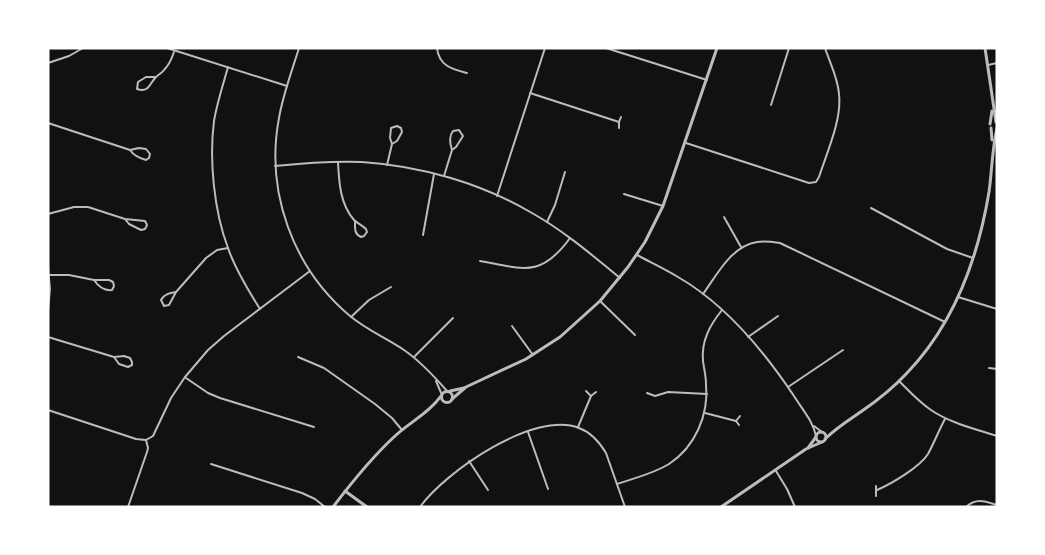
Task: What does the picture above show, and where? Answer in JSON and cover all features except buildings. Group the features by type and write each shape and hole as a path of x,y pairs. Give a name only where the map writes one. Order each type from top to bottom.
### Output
{"street":[{"path":"48,63 69,56 83,48"},
{"path":"167,48 287,86"},
{"path":"299,48 278,125 276,166 278,194 285,221 310,271 332,298 351,317 414,357 451,393 452,399"},
{"path":"437,48 442,62 450,68 467,73"},
{"path":"497,196 545,48"},
{"path":"607,48 707,80"},
{"path":"333,507 377,454 402,430 433,407 443,393 466,387 533,355 570,329 600,301 620,278 637,255 663,206 717,48"},
{"path":"771,105 789,48"},
{"path":"686,143 809,183 816,182 840,106 836,78 825,48"},
{"path":"985,48 997,123 990,123"},
{"path":"156,77 142,78 138,82 137,89 144,90 150,86 170,63 175,50"},
{"path":"988,65 997,63"},
{"path":"228,67 214,121 214,190 228,248 260,309"},
{"path":"530,93 619,122"},
{"path":"993,105 990,123 993,148"},
{"path":"619,128 621,117"},
{"path":"48,123 130,150 146,149 150,154 149,158 146,160 139,158 130,150"},
{"path":"387,165 392,144 391,128 398,126 402,132 398,141 392,144"},
{"path":"721,507 806,449 824,440 883,396 900,381 926,350 958,297 973,258 988,198 997,128 994,130 991,128"},
{"path":"444,176 452,150 463,136 459,130 451,134 452,150"},
{"path":"276,166 314,162 362,162 444,176 497,196 532,213 570,238 620,278"},
{"path":"338,162 339,184 344,202 355,221 366,229 366,235 361,237 357,234 355,221"},
{"path":"547,222 555,205 565,171"},
{"path":"423,235 434,174"},
{"path":"624,194 663,206"},
{"path":"48,214 74,207 88,207 124,219 145,221 147,225 141,230 124,219"},
{"path":"871,208 947,249 973,258"},
{"path":"724,217 741,247"},
{"path":"480,261 516,267 538,266 552,259 570,238"},
{"path":"704,294 741,247 755,242 780,243 945,322"},
{"path":"176,292 163,297 161,300 164,306 169,305 176,292 206,258 217,250 228,248"},
{"path":"637,255 678,277 704,294 722,310 748,337 788,387 812,424 818,441 824,440"},
{"path":"48,268 50,275 48,310"},
{"path":"48,410 136,439 146,440 153,436 171,398 185,377 208,350 310,271"},
{"path":"50,275 69,275 111,281 114,286 112,290 106,290 94,280"},
{"path":"351,317 369,300 391,287"},
{"path":"958,297 997,309"},
{"path":"600,301 635,335"},
{"path":"617,484 659,469 676,459 697,433 705,413 707,394 703,349 710,327 722,310"},
{"path":"748,337 778,316"},
{"path":"414,357 453,318"},
{"path":"512,326 533,355"},
{"path":"48,337 114,357 130,358 132,365 128,367 119,364 114,357"},
{"path":"788,387 843,350"},
{"path":"298,357 324,368 375,404 402,430"},
{"path":"989,368 997,369"},
{"path":"185,377 198,387 220,398 314,427"},
{"path":"435,378 443,401 447,402"},
{"path":"900,381 930,409 945,418 997,436"},
{"path":"433,407 452,399 466,387"},
{"path":"586,391 591,396"},
{"path":"578,427 591,396 596,392"},
{"path":"646,393 655,398 668,392 707,394"},
{"path":"705,413 736,422 739,425"},
{"path":"736,422 740,416"},
{"path":"876,496 876,488 890,484 923,460 945,418"},
{"path":"812,424 823,432 826,436 824,440"},
{"path":"420,507 434,490 469,461 502,442 550,425 559,425 578,427 602,446 625,507"},
{"path":"806,449 818,433 839,427"},
{"path":"528,432 548,489"},
{"path":"128,507 147,452 146,440"},
{"path":"469,461 488,490"},
{"path":"211,464 302,493 325,507"},
{"path":"776,471 795,507"},
{"path":"345,491 367,507"},
{"path":"966,507 973,501 979,500 997,505"}]}
